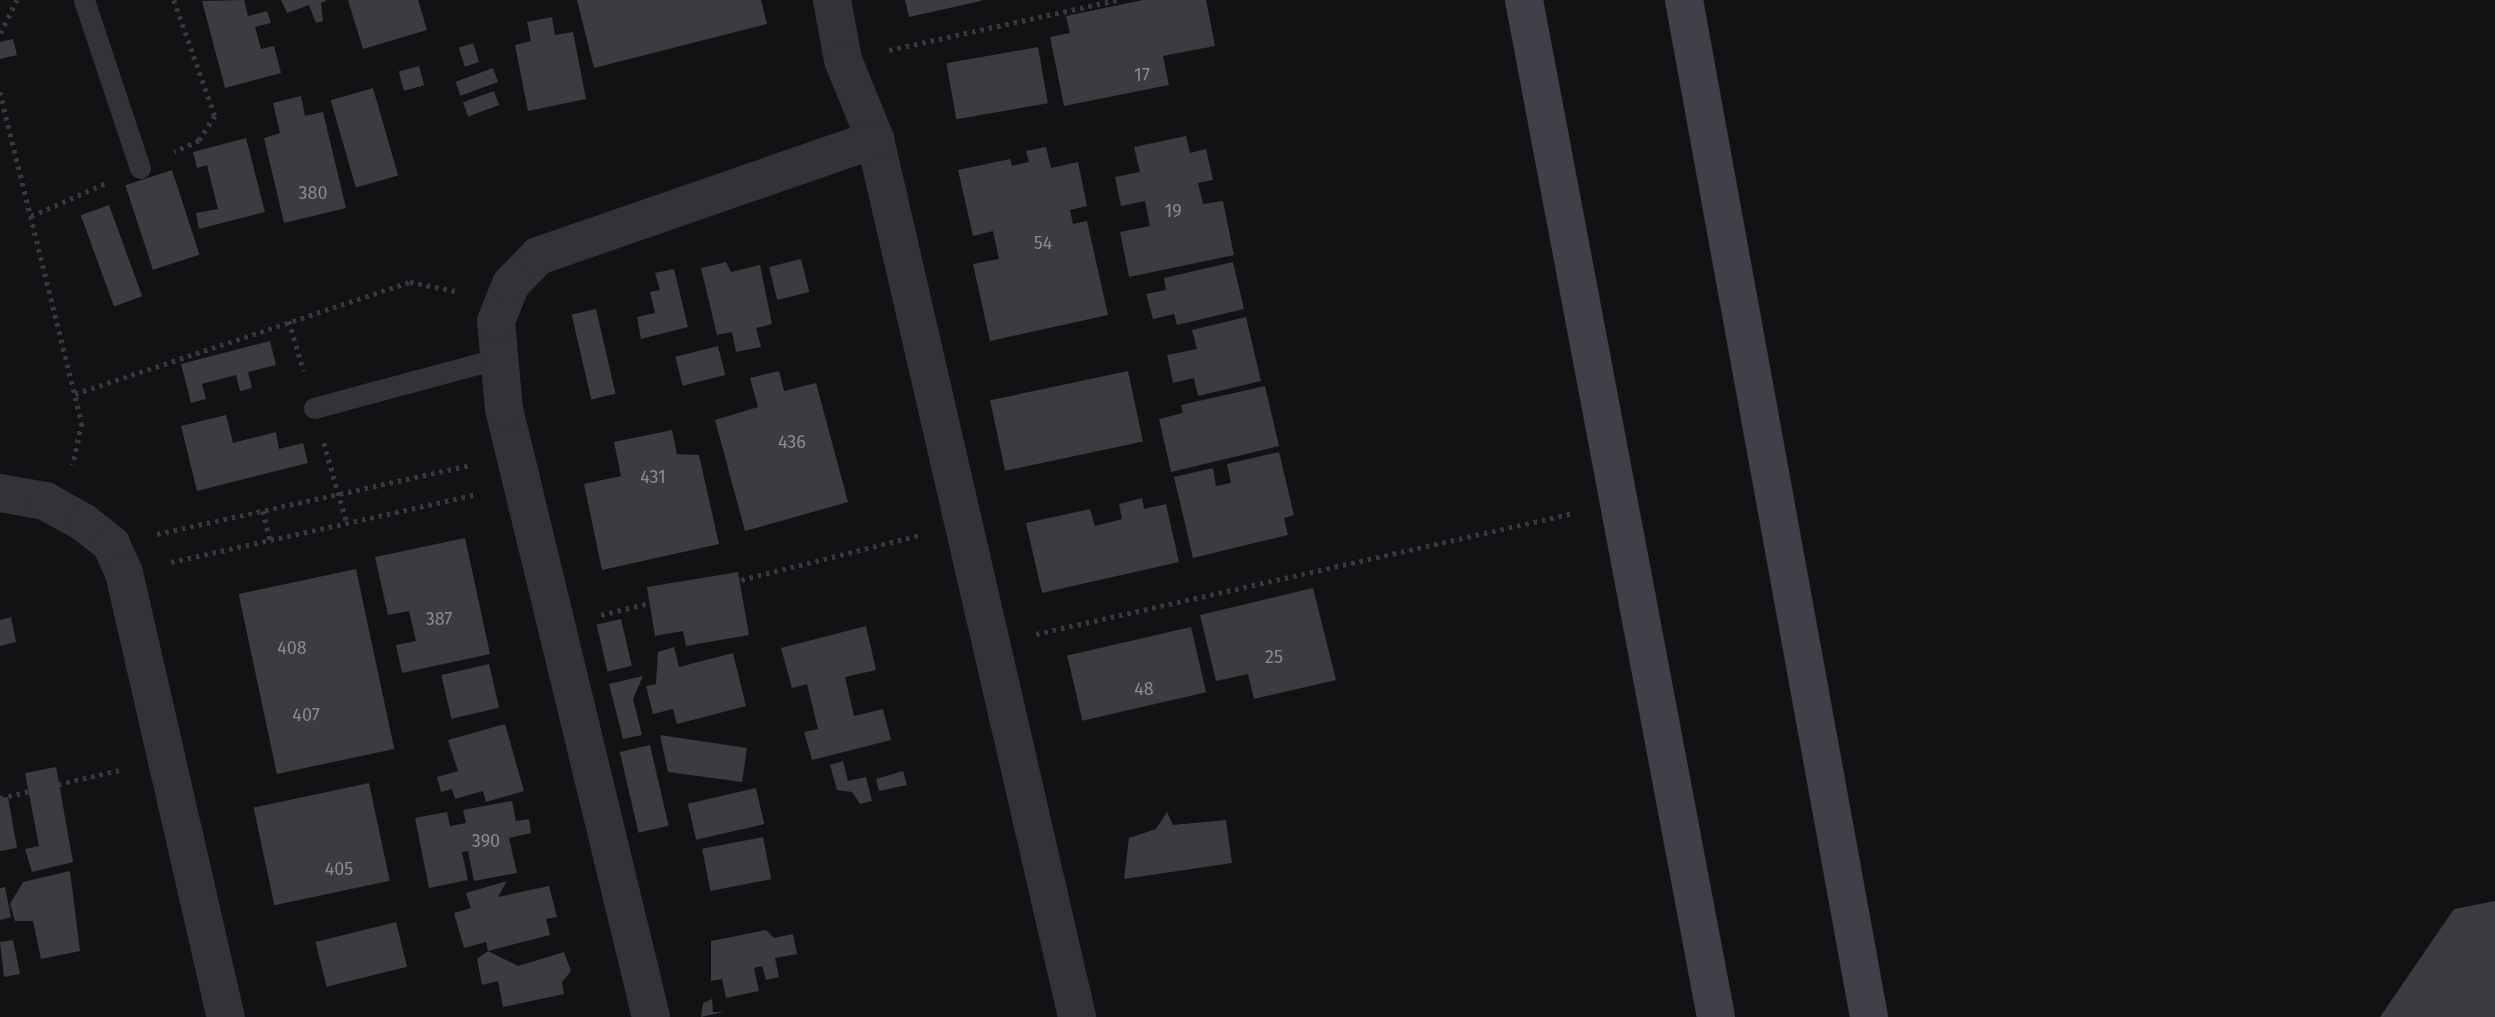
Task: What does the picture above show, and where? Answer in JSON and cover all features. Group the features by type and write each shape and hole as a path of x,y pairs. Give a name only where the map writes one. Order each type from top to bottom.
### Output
{"street":[{"path":"832,0 843,60 875,139 1077,1017"},
{"path":"1524,0 1716,1017"},
{"path":"1684,0 1869,1017"},
{"path":"650,1017 519,470 495,359 496,321 511,284 538,257 875,139"},
{"path":"0,493 45,501 117,559 168,758 226,1017"}],"lane":[{"path":"84,0 140,168"},
{"path":"314,408 495,359"}],"path":[{"path":"0,33 17,0"},
{"path":"843,60 1117,0"},
{"path":"0,92 82,424 79,453 66,480 45,501"},
{"path":"75,394 410,282 452,289 496,321"},
{"path":"117,559 263,511 519,470"},
{"path":"117,559 270,540 519,470"},
{"path":"991,644 1619,503"},
{"path":"263,511 270,540"},
{"path":"558,626 964,524"},
{"path":"0,798 168,758"}],"building":[{"path":"244,0 248,16 267,11 271,23 255,27 261,49 274,46 281,73 225,88 202,1"},
{"path":"281,0 327,0 321,3 323,21 316,23 309,5 287,13"},
{"path":"348,0 418,0 427,30 363,49"},
{"path":"577,0 761,0 767,24 594,68"},
{"path":"905,0 981,0 981,1 909,17"},
{"path":"1143,0 1206,0 1215,46 1163,56 1169,85 1064,106 1050,37 1070,33 1066,16"},
{"path":"552,17 555,35 573,32 586,99 528,111 515,45 531,41 527,22"},
{"path":"13,39 17,55 0,59 0,42"},
{"path":"473,43 479,62 465,67 459,48"},
{"path":"1038,47 1048,103 956,119 946,63"},
{"path":"419,66 424,85 404,91 399,71"},
{"path":"493,68 498,82 461,96 455,82"},
{"path":"373,88 398,175 356,188 331,100"},
{"path":"494,91 499,105 468,116 463,102"},
{"path":"301,96 305,116 323,112 346,208 284,223 264,138 280,133 273,103"},
{"path":"1186,136 1190,153 1206,149 1213,180 1198,183 1203,204 1223,201 1234,255 1129,277 1120,232 1150,226 1145,201 1121,206 1115,177 1140,172 1134,147"},
{"path":"246,138 265,212 199,229 196,213 218,209 207,165 197,168 193,152"},
{"path":"1046,147 1051,168 1078,162 1087,206 1070,210 1073,224 1087,221 1108,315 990,341 973,264 999,259 993,231 973,236 958,170 1010,159 1012,166 1029,162 1026,151"},
{"path":"172,170 200,255 153,270 125,185"},
{"path":"109,205 142,296 114,306 81,215"},
{"path":"801,259 809,292 777,300 769,267"},
{"path":"726,262 731,272 760,265 772,324 756,328 761,347 736,352 732,332 717,335 701,268"},
{"path":"1233,262 1244,309 1177,325 1174,314 1153,319 1146,294 1166,290 1164,278"},
{"path":"674,269 688,327 641,339 637,317 655,313 650,292 660,290 655,273"},
{"path":"596,309 616,394 591,399 572,315"},
{"path":"1246,317 1261,381 1198,396 1194,378 1173,383 1167,355 1197,349 1192,330"},
{"path":"270,341 276,365 248,372 252,388 240,391 236,375 202,384 206,399 191,403 181,364"},
{"path":"718,346 725,375 683,386 675,357"},
{"path":"779,371 784,391 816,383 848,502 745,531 715,420 758,407 750,378"},
{"path":"1128,371 1143,441 1005,471 990,400"},
{"path":"1265,386 1279,446 1171,472 1159,419 1183,413 1181,405"},
{"path":"226,415 233,443 276,432 279,449 303,443 308,463 197,491 181,426"},
{"path":"672,430 677,454 699,455 719,544 602,570 584,484 621,476 614,442"},
{"path":"1279,452 1294,515 1284,518 1288,535 1193,558 1174,477 1213,468 1216,486 1231,483 1227,464"},
{"path":"1142,498 1144,509 1166,504 1179,562 1042,593 1026,523 1090,509 1095,526 1122,519 1119,504"},
{"path":"465,538 490,654 402,673 396,645 416,641 409,611 388,615 375,557"},
{"path":"356,569 394,749 277,774 239,594"},
{"path":"738,572 749,635 686,646 683,631 655,636 647,587"},
{"path":"1313,588 1336,680 1254,699 1248,674 1216,681 1200,615"},
{"path":"11,617 16,642 0,646 0,620"},
{"path":"621,619 632,666 607,671 597,625"},
{"path":"866,626 876,670 845,677 854,716 883,709 891,740 812,760 804,732 818,729 807,684 792,688 781,648"},
{"path":"1191,627 1206,692 1082,721 1067,656"},
{"path":"674,647 679,667 733,653 746,706 677,724 673,709 653,714 646,686 656,684 658,652"},
{"path":"489,664 499,708 451,719 441,675"},
{"path":"643,676 633,699 642,735 623,739 609,684"},
{"path":"505,724 524,791 486,802 483,791 455,799 452,789 441,792 437,777 458,771 448,740"},
{"path":"660,735 747,748 742,782 668,772"},
{"path":"650,745 669,826 638,833 620,752"},
{"path":"843,761 848,781 866,777 872,801 860,804 852,792 837,790 830,765"},
{"path":"56,767 73,862 32,872 25,849 39,846 25,773"},
{"path":"903,771 907,785 879,791 876,779"},
{"path":"369,783 390,881 274,905 254,808"},
{"path":"756,788 764,824 696,840 688,804"},
{"path":"8,797 17,848 0,851 0,798"},
{"path":"512,801 516,821 529,819 531,833 509,838 517,873 474,881 468,851 462,852 468,880 429,888 415,818 447,812 450,826 466,823 463,810"},
{"path":"1167,812 1173,825 1226,820 1232,863 1124,879 1129,838 1156,829"},
{"path":"763,837 771,879 710,891 702,849"},
{"path":"70,871 80,951 41,959 33,921 15,921 10,904 23,882"},
{"path":"507,881 498,897 549,886 557,917 546,919 550,935 488,951 486,942 464,948 454,913 471,908 466,893"},
{"path":"5,887 11,917 0,920 0,888"},
{"path":"2495,901 2495,1017 2380,1017 2454,909"},
{"path":"396,922 407,967 327,987 315,942"},
{"path":"766,930 774,938 793,934 797,954 775,958 779,977 766,980 762,966 754,968 759,991 726,998 722,979 711,981 711,941"},
{"path":"13,940 20,974 4,977 0,942"},
{"path":"488,951 518,966 564,952 571,971 562,982 564,994 503,1007 498,981 482,985 477,959"},
{"path":"712,999 713,1012 724,1012 701,1017 703,1003"}]}
